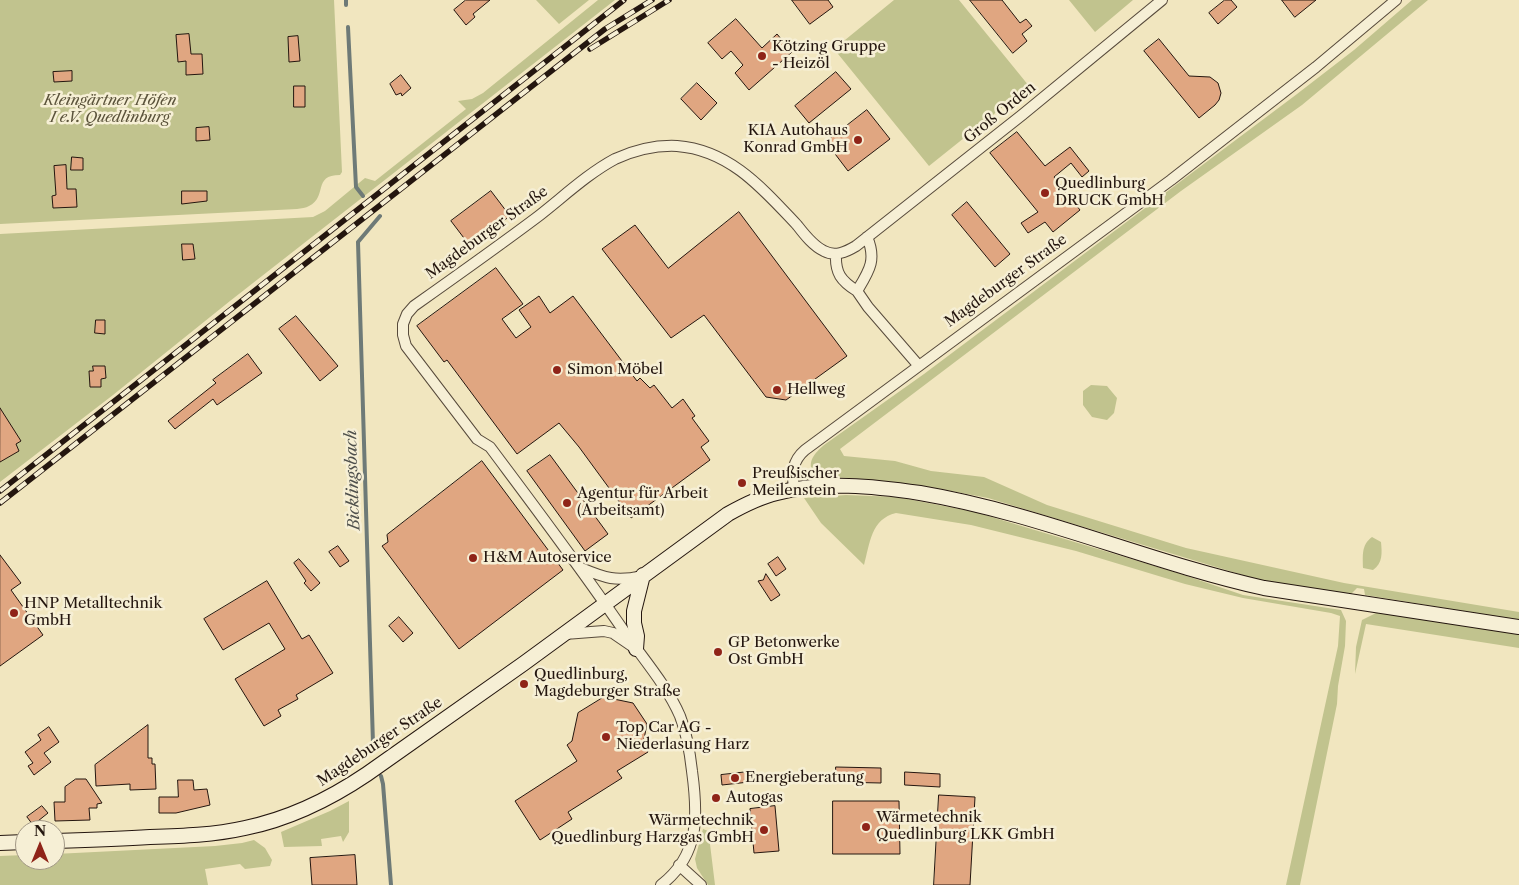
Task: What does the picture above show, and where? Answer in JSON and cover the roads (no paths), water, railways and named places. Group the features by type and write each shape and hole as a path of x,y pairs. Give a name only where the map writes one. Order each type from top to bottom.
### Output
{"main road":[{"path":"794,489 831,486 876,488 949,498 1014,513 1227,579 1264,588 1519,627"},
{"name":"Magdeburger Straße","path":"65,841 186,836 227,832 265,824 331,796 359,780 736,510 759,499 794,489"},
{"path":"636,649 637,636 634,611 643,576"},
{"path":"0,843 15,842"}],"street":[{"name":"Groß Orden","path":"836,254 856,246 942,179 1162,0"},
{"name":"Magdeburger Straße","path":"794,489 793,470 795,462 801,454 1171,180 1324,61 1396,0"},
{"name":"Magdeburger Straße","path":"605,604 581,568 490,448 477,439 410,352 403,335 403,324 406,314 414,306 602,167 629,153 650,147 688,147 724,159 738,168 761,188 818,248 836,254"},
{"path":"857,291 870,270 872,262 871,248 867,236"},
{"path":"836,254 837,271 846,284 857,291 868,307 919,366"},
{"name":"Magdeburger Straße","path":"581,568 607,578 643,576"},
{"path":"605,604 669,696 680,715 688,740 696,823 691,843 679,865 660,885"},
{"path":"564,634 604,631 613,633 636,649"},
{"path":"679,865 701,885"}],"waterway":[{"name":"Bicklingsbach","path":"346,0 346,5"},
{"name":"Bicklingsbach","path":"348,27 356,187 363,196"},
{"name":"Bicklingsbach","path":"374,751 358,242 380,216"},
{"name":"Bicklingsbach","path":"381,776 391,885"}],"railway":[{"path":"0,491 624,0"},
{"path":"0,503 605,29 652,0"},
{"path":"590,49 669,0"}],"place":[{"name":"Kötzing Gruppe - Heizöl","path":"762,56"},
{"name":"KIA Autohaus Konrad GmbH","path":"858,140"},
{"name":"Quedlinburg DRUCK GmbH","path":"1045,193"},
{"name":"Simon Möbel","path":"557,370"},
{"name":"Hellweg","path":"777,390"},
{"name":"Preußischer Meilenstein","path":"742,483"},
{"name":"Agentur für Arbeit (Arbeitsamt)","path":"567,503"},
{"name":"H&M Autoservice","path":"473,558"},
{"name":"HNP Metalltechnik GmbH","path":"14,613"},
{"name":"GP Betonwerke Ost GmbH","path":"718,652"},
{"name":"Quedlinburg, Magdeburger Straße","path":"524,684"},
{"name":"Top Car AG - Niederlasung Harz","path":"606,737"},
{"name":"Energieberatung","path":"735,778"},
{"name":"Autogas","path":"716,798"},
{"name":"Wärmetechnik Quedlinburg LKK GmbH","path":"866,827"},
{"name":"Wärmetechnik Quedlinburg Harzgas GmbH","path":"764,830"}],"park label":[{"name":"Kleingärtner Höfen I e.V. Quedlinburg","path":"110,110"}]}
